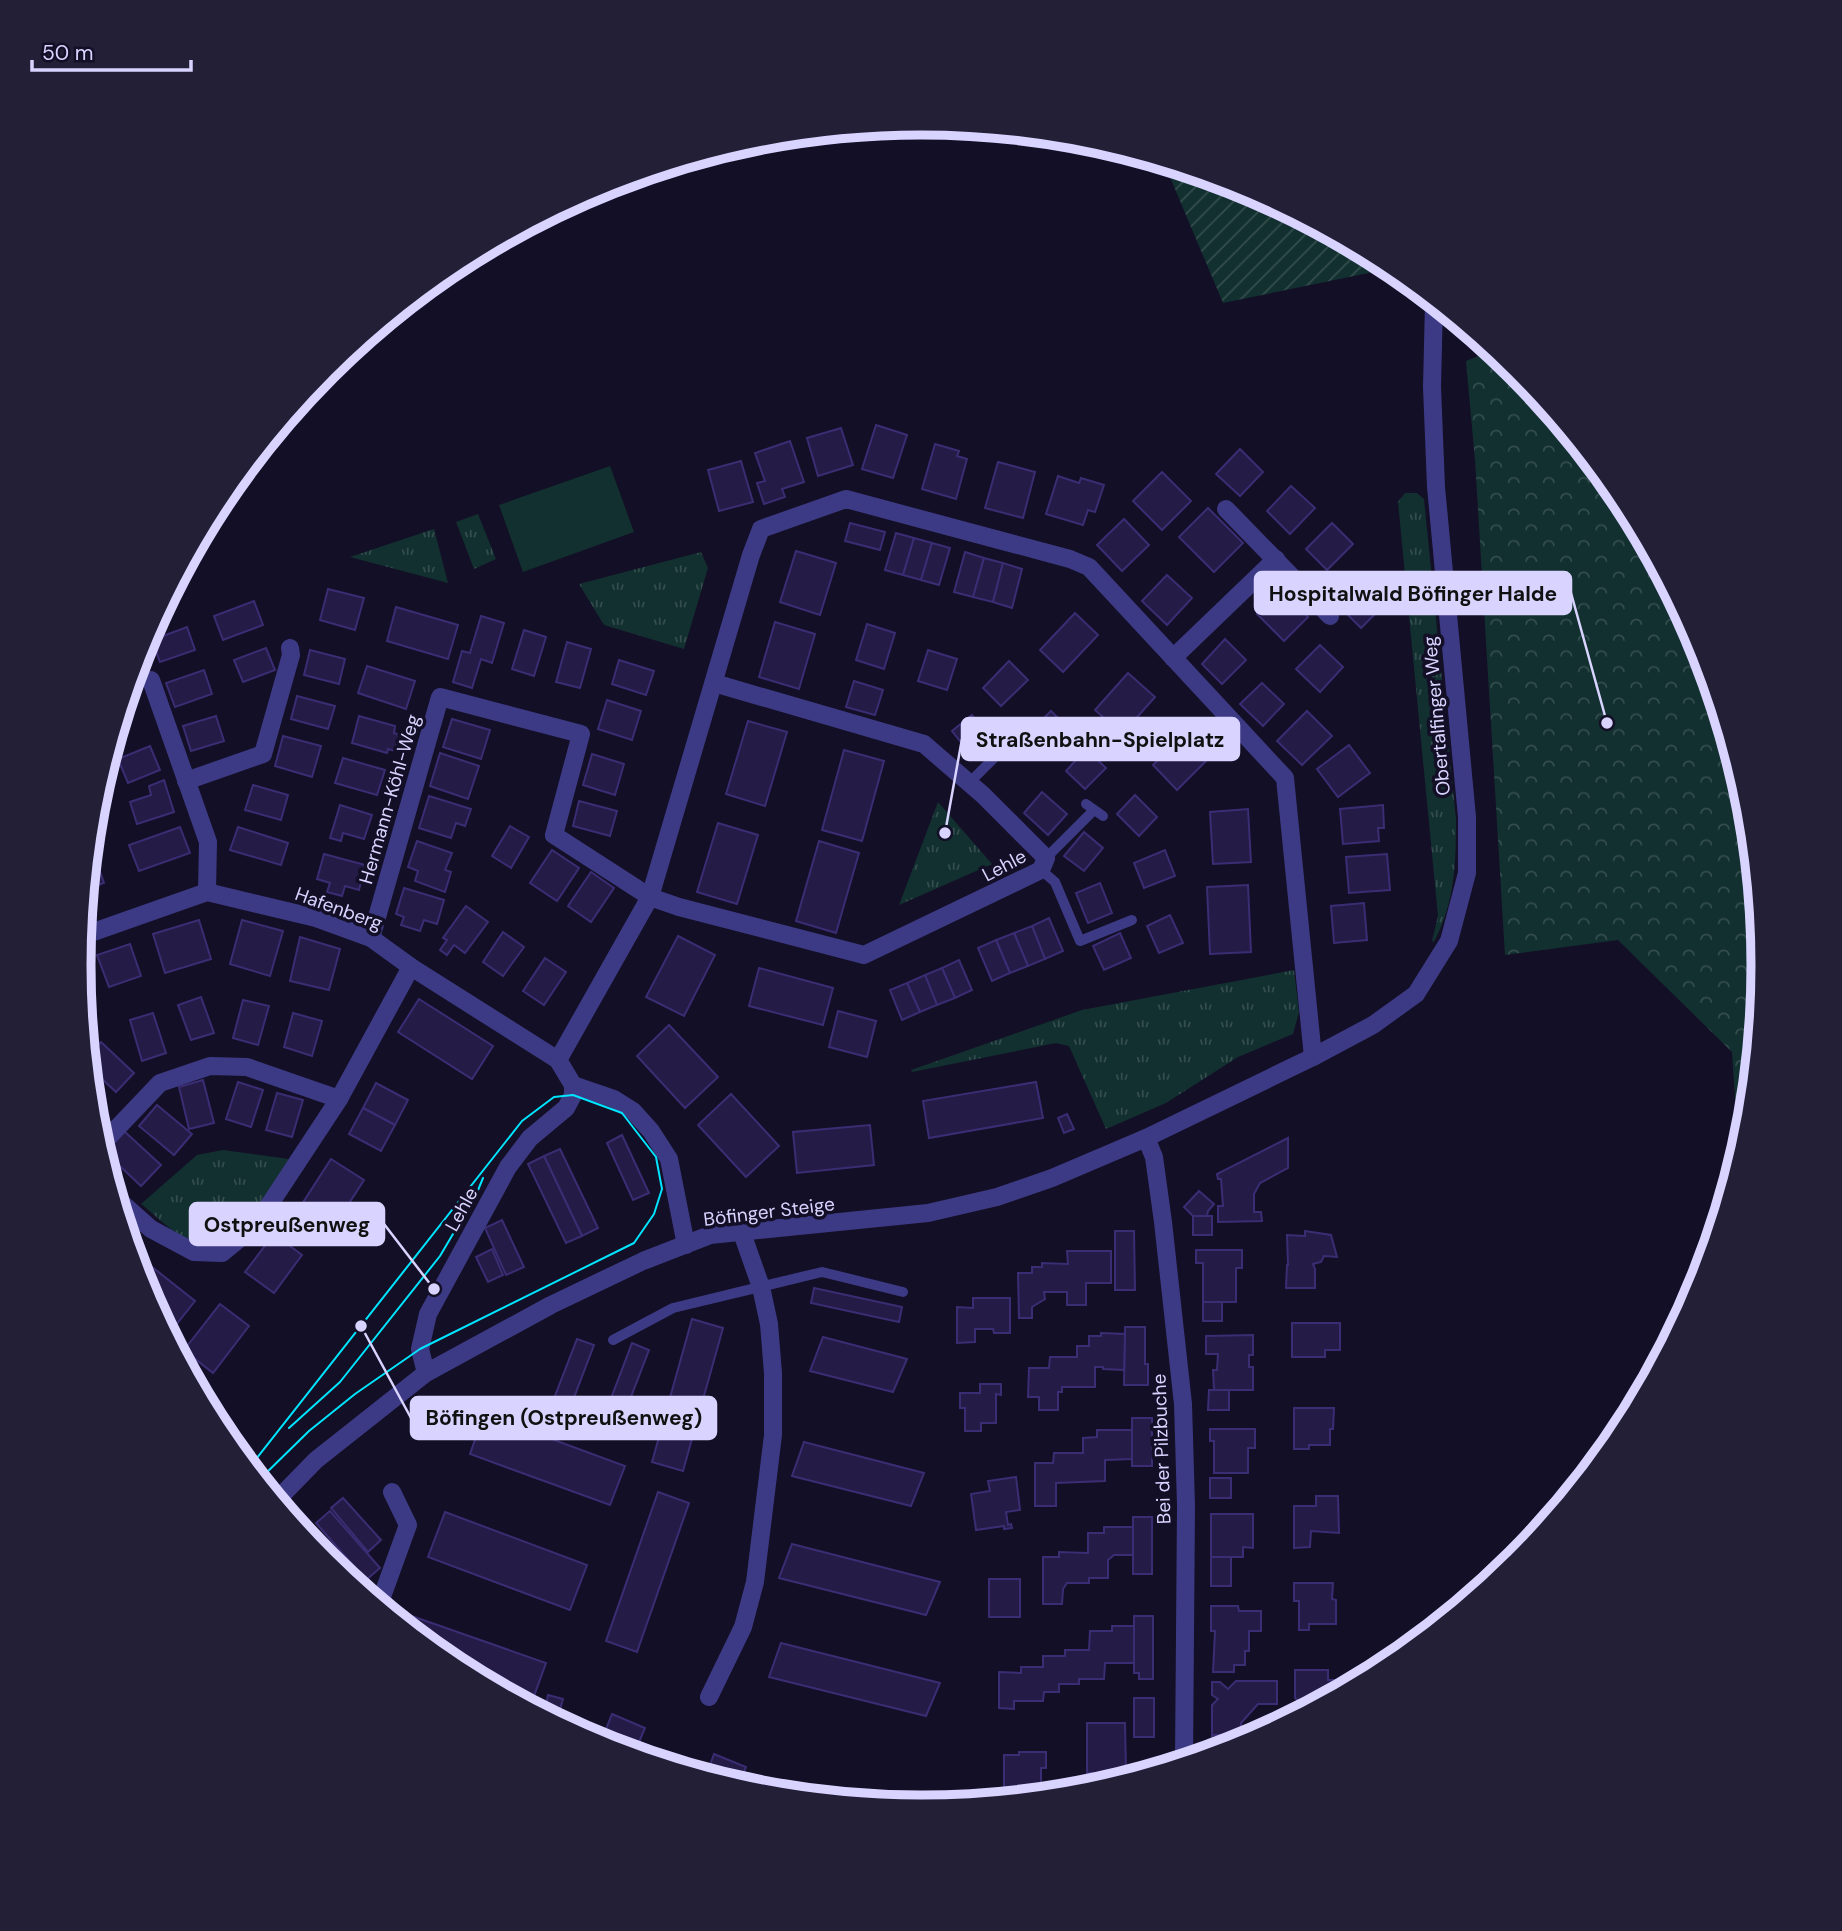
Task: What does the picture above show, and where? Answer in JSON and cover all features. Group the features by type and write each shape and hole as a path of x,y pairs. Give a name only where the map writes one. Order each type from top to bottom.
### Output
{"street":[{"name":"Obertalfinger Weg","path":"1313,1057 1373,1025 1416,994 1449,941 1468,873 1467,817 1436,487 1432,387 1434,313"},
{"path":"686,1245 669,1158 651,1131 633,1111 614,1099 573,1085 558,1060 650,897 761,529 846,499 1070,559 1089,567 1285,778 1313,1057"},
{"path":"1226,509 1330,616"},
{"path":"1173,658 1276,559"},
{"path":"186,781 263,754 291,655 290,648"},
{"path":"92,932 207,892 208,842 151,680"},
{"name":"Lehle","path":"650,897 864,955 1044,864 1023,833 924,744 714,683"},
{"name":"Hermann-Köhl-Weg","path":"371,938 440,697 581,734 554,835 650,897"},
{"name":"Hafenberg","path":"207,892 316,918 371,938 411,967 558,1060"},
{"path":"127,1207 152,1229 194,1252 222,1253 256,1225 339,1099 411,967"},
{"name":"Böfinger Steige","path":"282,1495 316,1460 426,1373 551,1305 643,1261 710,1235 928,1213 997,1197 1052,1178 1146,1138 1313,1057"},
{"path":"109,1136 160,1083 210,1066 247,1067 339,1099"},
{"name":"Lehle","path":"426,1373 420,1349 428,1314 508,1167 530,1138 566,1108 573,1095 573,1085"},
{"name":"Bei der Pilzbuche","path":"1146,1138 1154,1157 1183,1404 1186,1505 1184,1752"},
{"path":"709,1697 743,1627 755,1582 773,1435 773,1373 769,1324 761,1287 743,1233"},
{"path":"382,1597 408,1525 392,1492"}],"lane":[{"path":"969,783 1014,738 1010,726"},
{"path":"1094,811 1044,864 1055,882 1080,941 1132,919"},
{"path":"613,1339 673,1308 822,1272 903,1292"}],"green space":[{"path":"1169,174 1239,199 1288,221 1376,271 1223,303"},
{"path":"1482,354 1508,379 1545,418 1611,504 1640,550 1665,598 1707,699 1735,804 1749,911 1749,1020 1736,1119 1732,1052 1618,940 1505,955 1475,460 1466,361"},
{"path":"610,466 634,532 523,572 499,505"},
{"path":"1405,493 1417,493 1424,499 1456,819 1453,882 1446,912 1434,942 1432,941 1438,916 1398,502"},
{"path":"478,514 496,559 474,569 456,522"},
{"path":"434,529 448,583 350,557"},
{"path":"701,552 708,568 684,649 604,625 579,584"},
{"path":"938,802 992,864 899,905"},
{"path":"1294,970 1299,1012 1293,1034 1238,1057 1166,1103 1106,1129 1069,1046 1056,1043 912,1072 911,1070 1082,1010"},
{"path":"223,1150 289,1159 259,1204 234,1230 219,1238 203,1241 185,1237 168,1227 141,1204 197,1155"}],"building":[{"path":"876,425 907,435 893,478 862,469"},
{"path":"841,428 853,465 818,476 807,438"},
{"path":"790,441 804,482 782,489 785,497 764,504 757,483 765,481 755,453"},
{"path":"935,444 959,451 957,456 967,459 956,499 922,489"},
{"path":"1240,449 1263,472 1240,496 1216,474"},
{"path":"741,461 753,502 719,511 708,470"},
{"path":"998,462 1035,472 1023,518 985,508"},
{"path":"1162,472 1191,501 1162,530 1133,501"},
{"path":"1058,476 1079,483 1081,478 1104,485 1095,512 1088,510 1083,525 1046,514"},
{"path":"1291,486 1315,508 1290,534 1267,511"},
{"path":"1208,508 1243,543 1214,572 1179,537"},
{"path":"1124,519 1149,545 1122,571 1097,545"},
{"path":"850,523 885,532 880,550 845,541"},
{"path":"1332,523 1353,544 1327,570 1306,549"},
{"path":"896,533 914,538 903,575 885,570"},
{"path":"914,538 932,543 921,580 903,575"},
{"path":"932,543 950,548 939,585 921,580"},
{"path":"796,551 836,563 820,615 780,602"},
{"path":"965,552 984,558 973,597 954,592"},
{"path":"984,558 1003,563 993,602 973,597"},
{"path":"1003,563 1022,569 1012,608 993,602"},
{"path":"1167,575 1192,598 1167,625 1142,601"},
{"path":"1364,582 1385,604 1361,628 1340,607"},
{"path":"328,589 364,598 355,630 320,620"},
{"path":"1281,590 1308,617 1284,641 1257,614"},
{"path":"254,601 263,625 223,640 214,616"},
{"path":"396,607 458,625 448,659 387,641"},
{"path":"1075,613 1098,635 1063,672 1040,650"},
{"path":"481,616 504,623 492,663 481,659 472,688 453,682 462,651 470,653"},
{"path":"775,622 815,634 799,689 759,677"},
{"path":"867,624 895,633 884,669 856,660"},
{"path":"187,627 195,650 160,662 155,647 159,637"},
{"path":"524,630 546,637 534,676 512,669"},
{"path":"1225,639 1246,660 1222,684 1202,664"},
{"path":"567,642 591,649 580,688 556,682"},
{"path":"1320,645 1343,667 1320,692 1296,669"},
{"path":"266,648 275,670 243,682 234,660"},
{"path":"310,650 345,659 339,684 304,675"},
{"path":"928,650 957,659 947,690 918,681"},
{"path":"619,660 654,671 646,695 612,684"},
{"path":"1009,661 1028,680 1001,706 983,688"},
{"path":"367,666 415,681 406,709 358,693"},
{"path":"204,670 212,694 175,707 166,683"},
{"path":"1128,673 1155,697 1122,734 1095,710"},
{"path":"854,681 883,690 875,715 846,707"},
{"path":"1262,683 1284,704 1263,726 1240,704"},
{"path":"297,696 335,706 328,729 291,719"},
{"path":"607,700 641,711 632,740 598,729"},
{"path":"1051,711 1073,733 1051,755 1029,733"},
{"path":"1307,711 1332,736 1302,765 1277,741"},
{"path":"972,715 991,739 971,755 952,731"},
{"path":"216,716 224,741 191,751 183,726"},
{"path":"359,716 395,726 394,733 400,735 395,751 388,749 387,753 352,743"},
{"path":"452,719 490,730 481,759 443,747"},
{"path":"748,721 787,732 765,806 726,794"},
{"path":"1190,729 1214,753 1177,790 1153,765"},
{"path":"283,736 321,746 312,777 275,766"},
{"path":"1349,745 1370,773 1338,797 1317,769"},
{"path":"150,746 160,770 128,783 118,759"},
{"path":"1086,749 1106,768 1085,789 1066,771"},
{"path":"844,750 884,761 862,841 822,830"},
{"path":"440,753 479,766 468,799 430,786"},
{"path":"592,754 624,764 615,795 583,785"},
{"path":"343,758 385,770 377,795 335,783"},
{"path":"164,780 174,812 137,824 130,802 151,795 149,786"},
{"path":"253,785 288,795 281,820 245,810"},
{"path":"1042,792 1067,814 1048,835 1024,813"},
{"path":"1135,795 1157,817 1139,836 1117,814"},
{"path":"429,796 471,809 465,826 456,823 451,838 419,828"},
{"path":"579,801 617,811 610,836 573,826"},
{"path":"340,805 372,815 364,839 343,833 341,841 330,838"},
{"path":"1383,805 1384,828 1378,828 1379,841 1343,844 1340,809"},
{"path":"1248,809 1251,862 1213,864 1210,812"},
{"path":"718,823 758,835 737,904 697,892"},
{"path":"510,826 529,837 511,868 492,856"},
{"path":"180,827 190,853 139,871 129,845"},
{"path":"238,827 288,843 281,865 230,850"},
{"path":"1084,832 1103,848 1084,871 1064,856"},
{"path":"417,841 452,853 445,870 451,872 445,892 415,881 418,871 408,867"},
{"path":"819,841 859,853 836,933 796,921"},
{"path":"552,850 579,868 557,901 530,883"},
{"path":"1165,850 1175,876 1144,888 1134,863"},
{"path":"324,854 365,865 359,890 345,886 342,896 327,892 330,883 317,879"},
{"path":"1387,854 1390,890 1349,893 1346,857"},
{"path":"97,864 104,883 95,886"},
{"path":"591,872 614,888 591,922 568,906"},
{"path":"1100,883 1112,913 1088,923 1076,893"},
{"path":"1248,885 1251,952 1210,954 1207,887"},
{"path":"404,888 444,900 437,924 424,920 420,931 401,925 404,917 396,914"},
{"path":"1364,903 1367,940 1334,943 1331,906"},
{"path":"466,906 488,922 465,953 454,945 447,955 440,950 447,940 443,938"},
{"path":"1170,915 1183,943 1159,953 1147,926"},
{"path":"1049,918 1063,951 1045,959 1032,926"},
{"path":"199,920 211,959 165,973 153,934"},
{"path":"242,920 283,931 270,976 230,964"},
{"path":"1032,926 1045,959 1028,966 1014,933"},
{"path":"503,932 524,947 503,976 483,962"},
{"path":"1014,933 1028,966 1010,973 996,940"},
{"path":"1120,933 1131,958 1104,970 1093,946"},
{"path":"678,936 715,955 684,1016 646,997"},
{"path":"300,937 340,949 329,990 290,981"},
{"path":"996,940 1010,973 992,981 978,948"},
{"path":"130,944 141,976 109,987 97,955"},
{"path":"545,958 566,972 544,1005 523,991"},
{"path":"959,960 972,990 955,998 942,968"},
{"path":"759,968 833,988 823,1025 749,1006"},
{"path":"942,968 955,998 937,1005 925,975"},
{"path":"925,975 937,1005 920,1012 907,983"},
{"path":"907,983 920,1012 902,1020 890,990"},
{"path":"201,997 214,1033 191,1040 178,1005"},
{"path":"419,999 493,1046 472,1079 398,1032"},
{"path":"243,1000 269,1006 258,1045 233,1038"},
{"path":"838,1011 876,1021 867,1057 829,1047"},
{"path":"153,1013 166,1053 142,1061 130,1020"},
{"path":"293,1013 322,1021 312,1056 284,1047"},
{"path":"669,1025 718,1077 685,1108 637,1056"},
{"path":"101,1042 134,1073 116,1092 98,1076 96,1048"},
{"path":"203,1080 214,1123 189,1129 179,1087"},
{"path":"238,1082 263,1090 251,1127 226,1119"},
{"path":"1036,1082 1043,1118 929,1138 923,1101"},
{"path":"376,1083 408,1100 395,1125 363,1108"},
{"path":"277,1093 303,1100 292,1137 266,1130"},
{"path":"731,1094 779,1146 746,1177 698,1125"},
{"path":"157,1105 192,1134 174,1155 139,1126"},
{"path":"363,1108 395,1125 381,1151 349,1134"},
{"path":"1067,1114 1074,1129 1064,1133 1058,1118"},
{"path":"870,1125 874,1165 797,1173 793,1132"},
{"path":"124,1131 161,1165 141,1186 115,1161 111,1145"},
{"path":"622,1135 649,1193 633,1200 607,1143"},
{"path":"1288,1138 1288,1168 1260,1183 1254,1194 1254,1212 1261,1212 1262,1221 1218,1222 1218,1206 1223,1206 1221,1179 1218,1179 1217,1174"},
{"path":"560,1149 598,1228 582,1236 544,1156"},
{"path":"544,1156 582,1236 566,1243 528,1164"},
{"path":"331,1159 364,1180 335,1225 302,1204"},
{"path":"1199,1191 1214,1204 1207,1216 1193,1216 1184,1207"},
{"path":"1193,1216 1212,1216 1212,1235 1193,1235"},
{"path":"502,1220 524,1267 506,1275 485,1228"},
{"path":"1115,1231 1134,1231 1135,1290 1115,1290"},
{"path":"1305,1231 1331,1235 1337,1257 1324,1256 1321,1262 1313,1264 1315,1288 1286,1288 1287,1235 1305,1236"},
{"path":"274,1234 302,1255 274,1293 245,1272"},
{"path":"492,1249 503,1275 488,1282 476,1257"},
{"path":"1196,1250 1242,1250 1242,1268 1236,1268 1236,1302 1203,1302 1203,1263 1196,1263"},
{"path":"1067,1251 1111,1251 1111,1283 1086,1283 1086,1305 1067,1305 1067,1292 1044,1292 1045,1299 1032,1307 1032,1318 1019,1318 1018,1273 1032,1273 1032,1267 1042,1267 1042,1263 1068,1264"},
{"path":"146,1262 195,1301 174,1327"},
{"path":"814,1288 902,1307 899,1322 811,1303"},
{"path":"973,1298 1010,1298 1010,1333 975,1329 975,1342 957,1343 957,1307 973,1308"},
{"path":"1203,1302 1222,1302 1222,1321 1203,1321"},
{"path":"220,1304 249,1326 213,1373 185,1348"},
{"path":"692,1319 723,1328 683,1471 652,1462"},
{"path":"1292,1323 1340,1323 1340,1350 1325,1350 1325,1357 1292,1357"},
{"path":"1125,1327 1145,1327 1148,1385 1124,1385"},
{"path":"1101,1333 1125,1334 1124,1370 1095,1367 1095,1387 1062,1387 1062,1392 1058,1392 1058,1410 1039,1410 1039,1397 1028,1397 1029,1368 1049,1368 1050,1357 1077,1357 1077,1346 1089,1346 1089,1336 1101,1336"},
{"path":"1253,1335 1253,1355 1249,1355 1249,1367 1253,1367 1253,1390 1214,1390 1213,1370 1217,1370 1218,1354 1206,1354 1206,1336"},
{"path":"823,1337 907,1359 893,1392 810,1371"},
{"path":"577,1339 594,1345 570,1408 553,1401"},
{"path":"632,1343 649,1350 619,1428 602,1422"},
{"path":"980,1384 1001,1384 1001,1395 996,1394 996,1423 981,1423 981,1431 965,1431 965,1408 960,1408 960,1393 980,1393"},
{"path":"1209,1390 1229,1390 1229,1410 1208,1410"},
{"path":"1294,1408 1334,1408 1330,1445 1309,1445 1309,1449 1294,1449"},
{"path":"484,1414 625,1466 610,1505 470,1454"},
{"path":"1132,1418 1152,1418 1152,1466 1132,1466"},
{"path":"1210,1429 1255,1429 1255,1448 1248,1448 1248,1473 1214,1473 1214,1441 1210,1441"},
{"path":"1097,1430 1132,1430 1132,1459 1105,1460 1105,1481 1056,1483 1056,1506 1035,1506 1035,1463 1053,1463 1054,1453 1083,1453 1083,1438 1097,1437"},
{"path":"804,1442 924,1473 911,1506 792,1476"},
{"path":"1016,1477 1020,1510 1006,1512 1008,1525 1011,1524 1012,1528 1004,1529 1004,1526 976,1530 971,1494 990,1491 988,1481"},
{"path":"1210,1478 1231,1478 1231,1498 1210,1498"},
{"path":"658,1492 689,1503 637,1652 606,1641"},
{"path":"1316,1496 1338,1496 1339,1533 1311,1531 1310,1547 1294,1548 1294,1506 1316,1506"},
{"path":"343,1498 381,1540 368,1552 331,1508"},
{"path":"330,1511 380,1568 366,1580 316,1523"},
{"path":"445,1512 587,1565 570,1610 428,1557"},
{"path":"1211,1514 1253,1514 1253,1548 1243,1547 1243,1557 1211,1557"},
{"path":"1133,1517 1152,1517 1152,1574 1133,1574"},
{"path":"1104,1527 1133,1527 1133,1555 1114,1555 1108,1560 1108,1578 1089,1578 1089,1583 1067,1583 1063,1589 1062,1604 1043,1604 1043,1557 1059,1557 1059,1552 1088,1553 1088,1533 1104,1533"},
{"path":"792,1544 940,1582 926,1615 779,1578"},
{"path":"1211,1557 1231,1557 1231,1586 1211,1586"},
{"path":"989,1579 1020,1579 1020,1617 989,1617"},
{"path":"1294,1583 1333,1583 1332,1599 1336,1600 1336,1624 1309,1624 1309,1630 1299,1630 1299,1601 1294,1601"},
{"path":"1211,1606 1238,1606 1239,1611 1261,1611 1261,1631 1249,1631 1249,1651 1245,1651 1245,1665 1234,1665 1234,1672 1213,1672 1215,1631 1211,1631"},
{"path":"406,1616 546,1663 533,1699 460,1656"},
{"path":"1134,1616 1153,1616 1153,1679 1139,1679 1139,1673 1134,1673"},
{"path":"1112,1626 1134,1626 1134,1663 1105,1663 1104,1679 1079,1679 1079,1684 1059,1684 1059,1692 1044,1692 1043,1701 1014,1701 1014,1709 999,1708 999,1672 1021,1673 1021,1667 1043,1667 1043,1656 1065,1656 1065,1650 1089,1650 1090,1631 1112,1631"},
{"path":"781,1643 940,1683 926,1716 769,1677"},
{"path":"1295,1670 1328,1670 1328,1680 1339,1680 1301,1703 1295,1698"},
{"path":"1236,1681 1277,1681 1277,1704 1258,1704 1241,1723 1241,1731 1231,1735 1212,1735 1212,1705 1218,1699 1212,1695 1212,1682 1220,1682 1228,1689"},
{"path":"548,1695 563,1699 559,1712 546,1706"},
{"path":"1134,1698 1154,1698 1154,1737 1134,1737"},
{"path":"612,1714 645,1728 638,1745 605,1733"},
{"path":"1087,1723 1125,1723 1126,1769 1112,1773 1087,1773"},
{"path":"1212,1735 1231,1735 1212,1742"},
{"path":"1019,1752 1046,1752 1046,1768 1041,1768 1041,1786 1004,1791 1004,1755 1019,1755"},
{"path":"714,1754 746,1767 742,1776 709,1768"}],"tram line":[{"path":"255,1460 522,1121 554,1097 573,1095 622,1113 656,1157 662,1189 654,1214 634,1243 420,1349 355,1394 309,1431 265,1474"},
{"path":"289,1428 340,1382 440,1256 483,1178"}],"place":[{"name":"Hospitalwald Böfinger Halde","path":"1607,723"},
{"name":"Straßenbahn-Spielplatz","path":"945,833"},
{"name":"Ostpreußenweg","path":"434,1289"},
{"name":"Böfingen (Ostpreußenweg)","path":"361,1326"}]}
